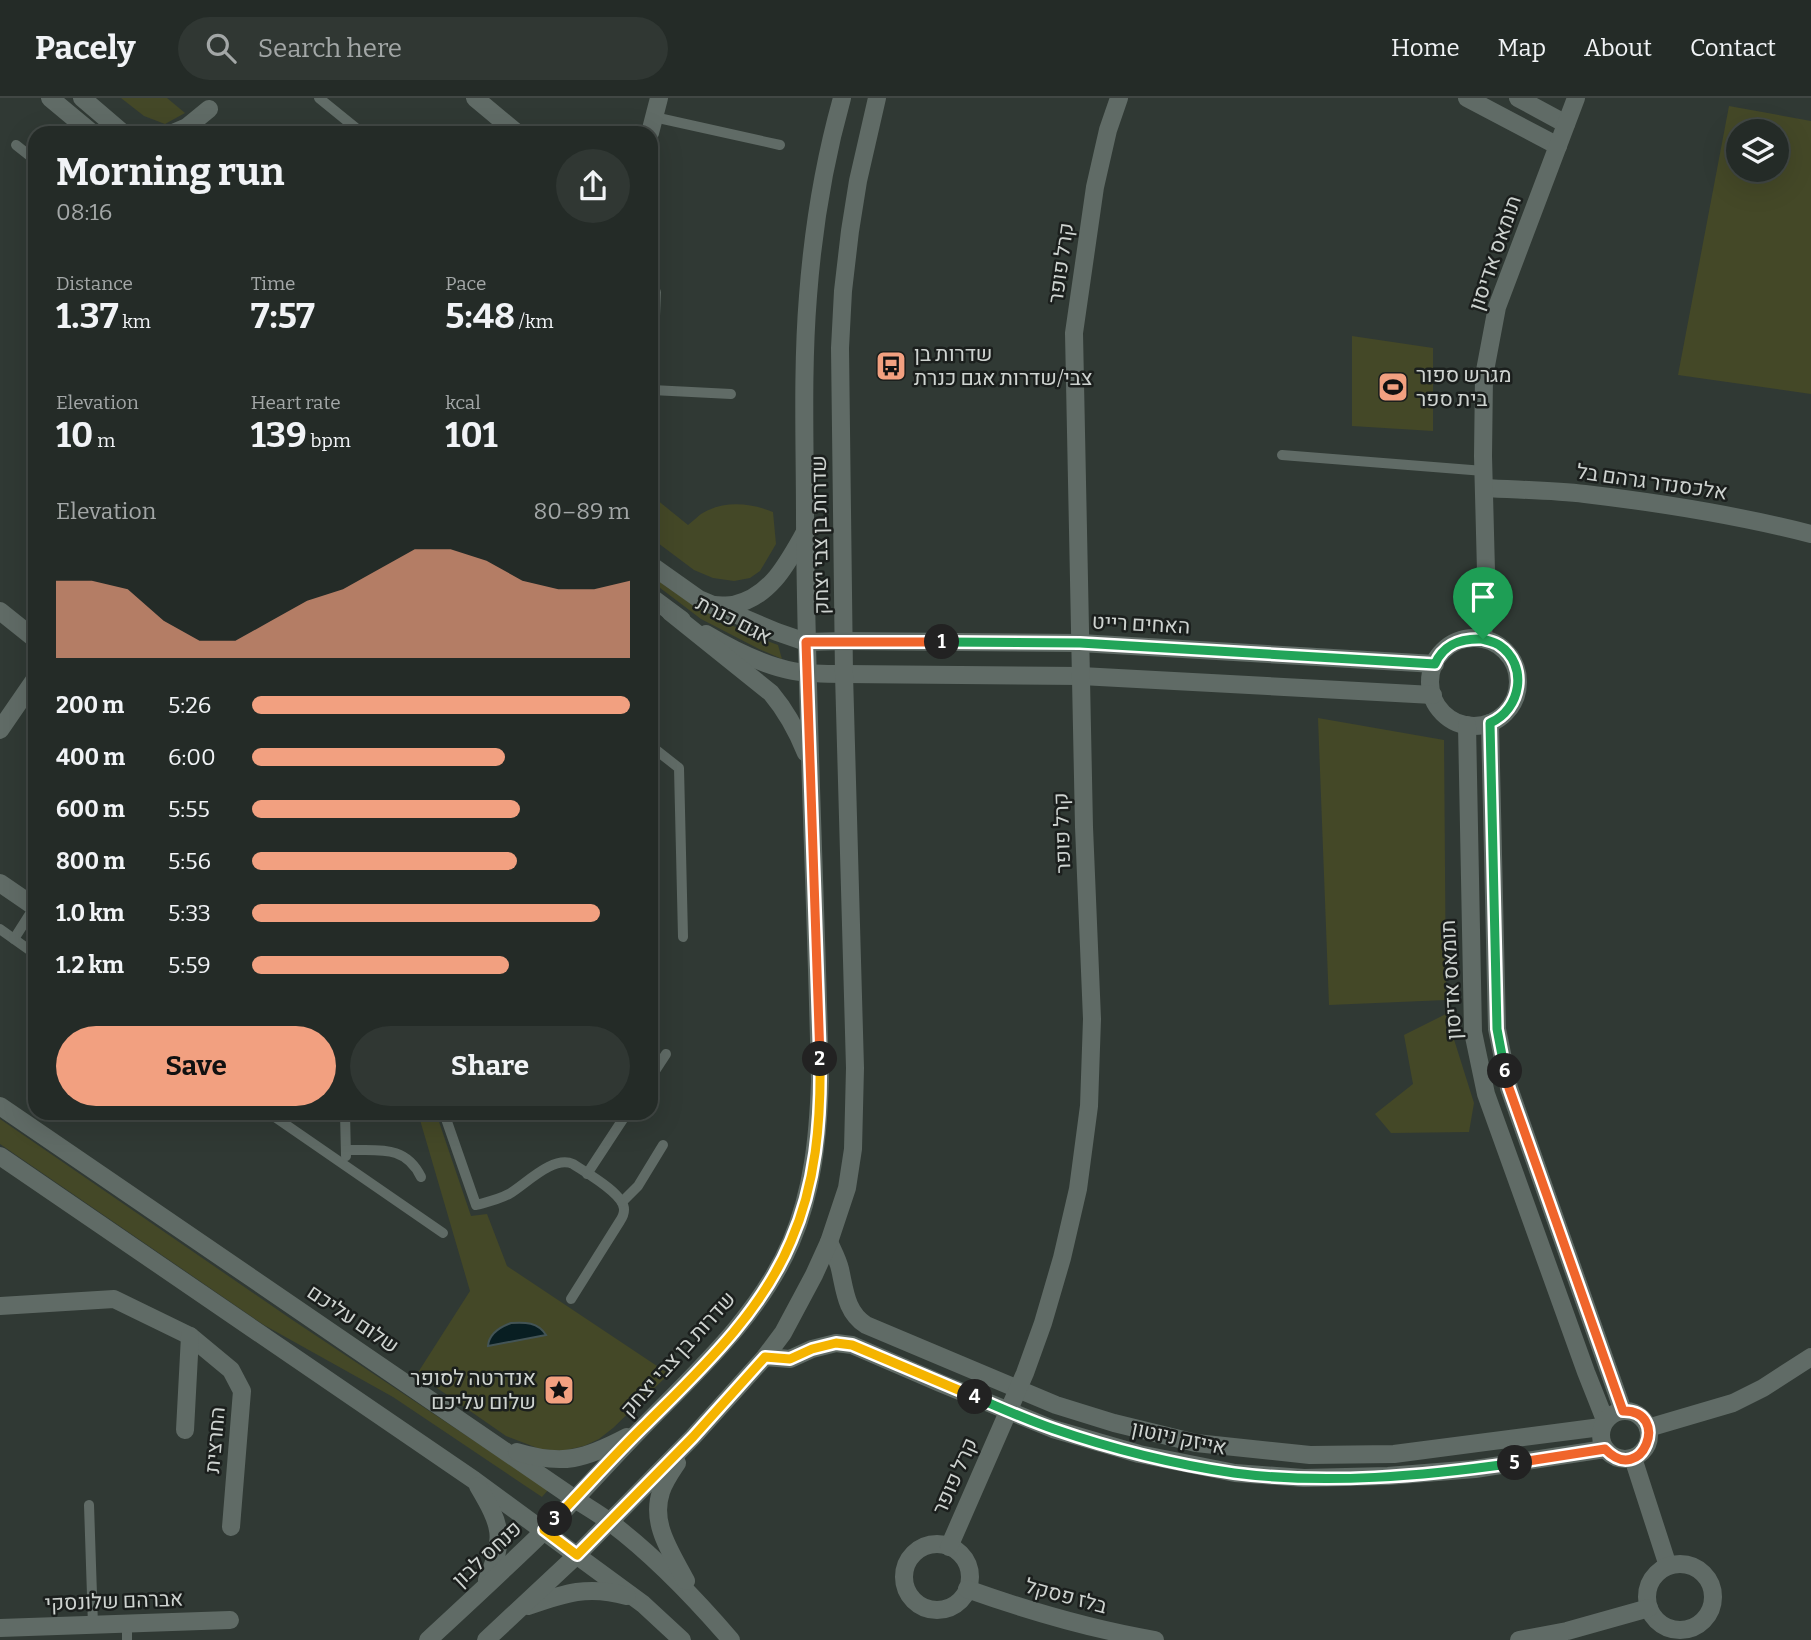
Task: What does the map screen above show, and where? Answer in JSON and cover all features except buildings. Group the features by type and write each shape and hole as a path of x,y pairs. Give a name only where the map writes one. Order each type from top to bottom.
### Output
{"street":[{"path":"50,98 84,126"},
{"path":"82,98 115,126"},
{"path":"475,98 509,126"},
{"path":"652,125 659,98"},
{"name":"שדרות בן צבי יצחק","path":"575,1499 695,1374 754,1305 791,1242 805,1205 812,1172 820,1081 806,642 805,358 808,295 825,167 842,98"},
{"name":"שדרות בן צבי יצחק","path":"609,1521 693,1437 783,1333 829,1242 847,1188 853,1149 855,1106 844,674 840,348 843,291 858,181 877,98"},
{"name":"קרל פופר","path":"949,1547 1043,1323 1078,1188 1089,1106 1092,1019 1084,827 1073,333 1095,187 1108,130 1119,98"},
{"path":"1467,98 1558,146"},
{"path":"1518,98 1566,124"},
{"name":"תומאס אדיסון","path":"1483,639 1486,571 1484,376 1497,307 1576,98"},
{"path":"188,126 214,104"},
{"path":"200,126 214,104"},
{"name":"אלכסנדר גרהם בל","path":"1484,480 1675,506 1765,522 1811,534"},
{"path":"711,605 731,605 747,601 761,593 786,565 806,532"},
{"name":"אגם כנרת","path":"658,570 699,599 777,632 806,642 844,641"},
{"name":"אגם כנרת","path":"658,603 744,654 784,669 844,674"},
{"path":"0,611 28,633"},
{"path":"670,612 771,694 785,709 799,734 811,767"},
{"path":"1466,638 1483,639 1500,646 1512,658 1518,674 1518,692 1511,707 1498,720 1482,726 1466,725 1449,719 1437,706 1430,690 1431,672 1438,657 1451,645 1466,638"},
{"name":"האחים רייט","path":"844,641 1080,643 1435,664"},
{"path":"844,674 1081,676 1433,695"},
{"path":"0,730 28,695"},
{"name":"תומאס אדיסון","path":"1490,723 1497,1029 1509,1088 1623,1411"},
{"name":"תומאס אדיסון","path":"1466,725 1473,1032 1486,1094 1603,1424"},
{"path":"0,883 28,901"},
{"name":"שלום עליכם","path":"0,1106 609,1521 667,1571 731,1640"},
{"path":"0,1156 474,1480 643,1604 682,1640"},
{"name":"אייזק ניוטון","path":"829,1242 840,1267 846,1300 853,1314 866,1325 1056,1405 1114,1423 1196,1443 1310,1455 1394,1454 1603,1424"},
{"name":"החרצית","path":"0,1306 114,1299 190,1336 231,1370 242,1391 231,1527"},
{"name":"החרצית","path":"185,1430 190,1336"},
{"name":"אייזק ניוטון","path":"765,1357 790,1359 812,1349 836,1343 852,1345 1053,1429 1139,1454 1234,1473 1304,1478 1388,1476 1475,1469 1605,1449"},
{"path":"1648,1428 1733,1403 1763,1388 1811,1357"},
{"path":"1623,1411 1636,1413 1643,1418 1648,1428 1648,1443 1644,1450 1633,1458 1623,1460 1614,1457 1605,1449 1600,1435 1608,1416 1623,1411"},
{"path":"500,1447 536,1458 576,1458 593,1454 639,1431"},
{"path":"693,1437 668,1477 657,1506 658,1522 665,1542 696,1600"},
{"path":"1633,1458 1668,1566"},
{"path":"474,1480 491,1508 500,1536 494,1565 484,1587"},
{"name":"פנחס לבון","path":"428,1640 575,1499"},
{"path":"486,1640 577,1555 609,1521"},
{"path":"930,1545 944,1545 956,1550 965,1559 969,1571 967,1589 954,1605 942,1610 929,1609 918,1604 909,1595 904,1583 904,1570 909,1558 918,1549 930,1545"},
{"path":"1688,1564 1700,1569 1709,1579 1714,1591 1714,1604 1699,1626 1673,1630 1661,1625 1652,1615 1647,1603 1647,1590 1653,1578 1668,1566 1688,1564"},
{"name":"בלז פסקל","path":"967,1589 1082,1626 1155,1640"},
{"path":"518,1610 561,1594 584,1591 617,1594 643,1604"},
{"path":"1519,1640 1567,1631 1649,1608"},
{"name":"אברהם שלונסקי","path":"0,1628 93,1625 127,1632 230,1620"}],"lane":[{"path":"320,98 354,126"},
{"path":"652,125 780,145"},
{"path":"16,145 28,154"},
{"path":"658,390 731,394"},
{"path":"1282,455 1484,480"},
{"path":"658,752 679,768 683,937"},
{"path":"14,939 28,917"},
{"path":"0,929 28,949"},
{"path":"658,1066 666,1054"},
{"path":"279,1120 443,1233"},
{"path":"345,1120 346,1167"},
{"path":"446,1120 476,1205 498,1200 558,1162 566,1161 614,1193 622,1202 624,1210 621,1222 571,1299"},
{"path":"587,1174 622,1120"},
{"path":"622,1202 638,1186 663,1145"},
{"path":"346,1150 396,1152 412,1162 421,1177"},
{"path":"89,1505 93,1625"}],"green space":[{"path":"121,98 167,98 185,113 165,124 144,116"},
{"path":"1729,106 1811,121 1811,394 1678,375 1726,122 1726,182 1789,182 1789,119 1727,119"},
{"name":"מגרש ספור בית ספר","path":"1352,336 1433,348 1433,431 1352,426"},
{"path":"658,501 688,525 701,514 728,505 746,505 773,512 776,544 760,571 750,578 734,581 713,578 694,570 658,543"},
{"path":"658,580 712,615 778,645 782,659 759,649 701,619 658,586"},
{"path":"1318,718 1444,740 1446,1000 1329,1005"},
{"path":"1446,1014 1474,1103 1469,1132 1391,1133 1375,1114 1413,1084 1404,1035"},
{"path":"0,1119 291,1319 548,1490 542,1497 393,1397 264,1325 0,1144"},
{"path":"420,1120 438,1120 471,1216 487,1214 507,1266 669,1374 613,1428 584,1446 562,1451 540,1449 506,1436 417,1374 470,1291"}],"water":[{"path":"511,1323 535,1325 546,1335 488,1346 490,1337 496,1331"}],"place":[{"name":"שדרות בן צבי/שדרות אגם כנרת","path":"891,366"},
{"name":"מגרש ספור בית ספר","path":"1393,387"},
{"name":"אנדרטה לסופר שלום עליכם","path":"559,1390"}],"route":[{"path":"1466,638 1483,639 1500,646 1512,658 1518,674 1518,692 1511,707 1498,720 1490,723 1497,1029 1509,1088 1623,1411 1636,1413 1643,1418 1648,1428 1648,1443 1644,1450 1637,1456 1623,1460 1614,1457 1605,1449 1475,1469 1388,1476 1304,1478 1234,1473 1139,1454 1053,1429 852,1345 836,1343 812,1349 790,1359 765,1357 693,1437 577,1555 544,1530 730,1336 775,1272 791,1242 805,1205 818,1127 820,1081 806,642 1080,643 1435,664 1438,657 1451,645 1466,638"}]}
